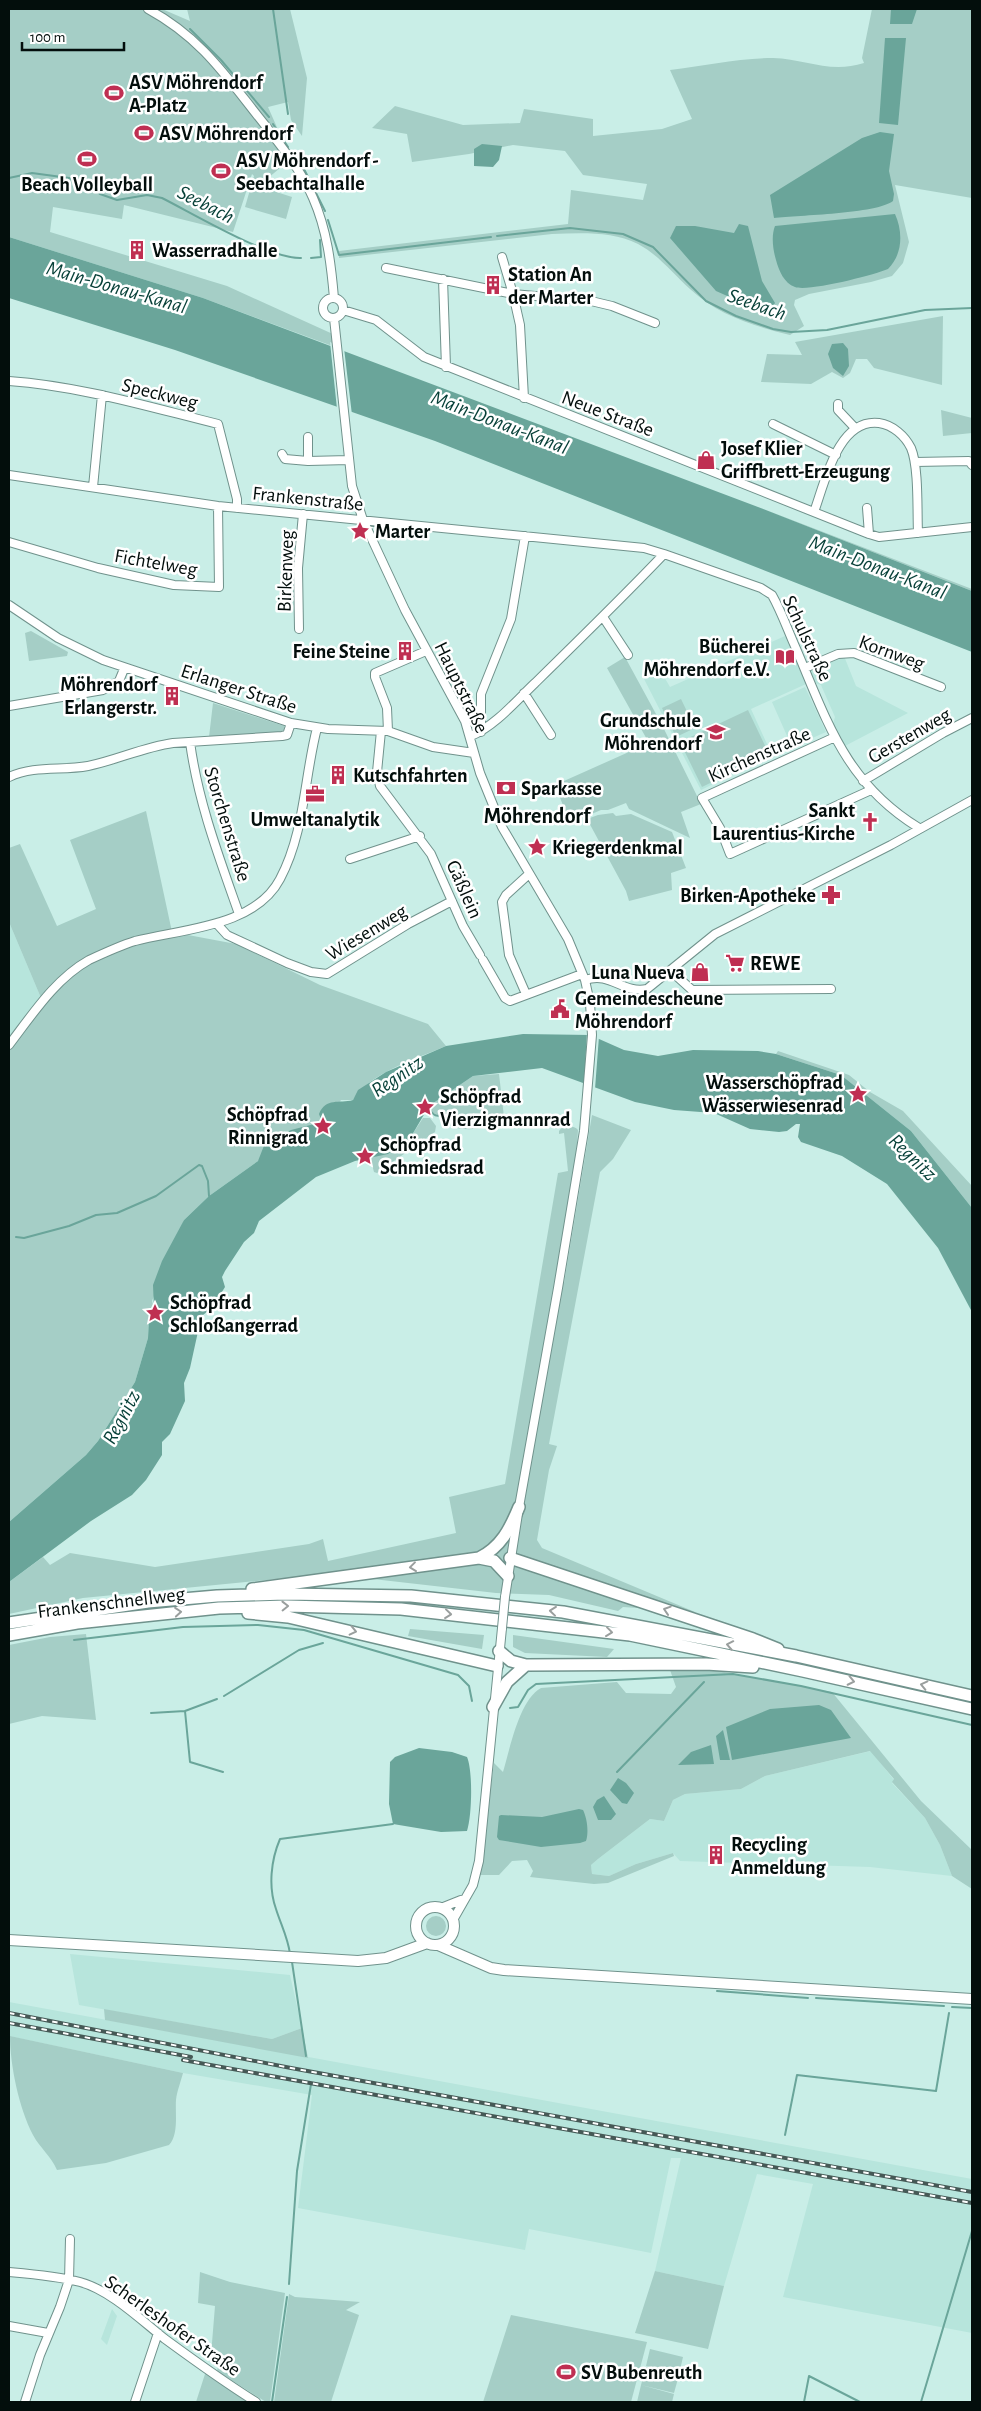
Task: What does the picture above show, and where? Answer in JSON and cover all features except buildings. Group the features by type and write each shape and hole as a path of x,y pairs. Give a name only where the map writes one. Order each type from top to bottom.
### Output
{"highway":[{"path":"479,1558 501,1543 518,1507"},
{"path":"217,1596 279,1584 479,1558 494,1561 508,1576"},
{"path":"510,1558 753,1639 796,1656"},
{"path":"217,1596 285,1594 412,1596 563,1612 796,1656 972,1696"},
{"name":"Frankenschnellweg","path":"9,1623 71,1612 148,1602 217,1596"},
{"path":"219,1608 343,1606 401,1609 630,1635 972,1709"},
{"path":"219,1608 288,1617 497,1666"},
{"name":"Frankenschnellweg","path":"9,1635 77,1623 219,1608"},
{"path":"499,1651 511,1661 526,1665 706,1664 803,1671"},
{"path":"493,1707 507,1682 526,1665"}],"main road":[{"path":"396,1954 416,1930 417,1919 420,1914 430,1908 441,1908 453,1920 452,1933 444,1943 438,1945"},
{"path":"416,1930 422,1940 427,1943 467,1956 484,1965 504,1970 972,1999"},
{"path":"452,1933 467,1956"},
{"path":"9,1940 375,1961 427,1943"}],"street":[{"path":"148,9 175,24 195,40 235,85 301,174 313,198 327,240 334,298"},
{"path":"502,257 520,325 524,398"},
{"path":"386,268 513,294 591,301 612,306 655,323"},
{"path":"443,279 446,367"},
{"path":"334,298 341,302 343,310 340,316 334,318 325,314 323,307 327,300 334,298"},
{"name":"Neue Straße","path":"343,310 376,320 424,357 446,367 869,534 879,536 972,527"},
{"name":"Hauptstraße","path":"334,318 352,486 363,520 426,651 465,721 471,736 474,753 502,827 560,923 584,977 590,1003 592,1035 586,1114 558,1288 510,1558 497,1666 479,1861 472,1885 462,1900 453,1920"},
{"name":"Speckweg","path":"9,381 36,383 102,395 218,424 237,499 237,508"},
{"path":"93,487 102,395"},
{"path":"838,404 838,410 854,428"},
{"path":"814,512 844,438 854,428 874,422 884,424 895,429 911,449 915,462 918,533"},
{"path":"773,424 836,454"},
{"path":"308,437 308,461"},
{"path":"282,454 285,459 308,461 349,460"},
{"path":"915,462 969,461 972,465"},
{"name":"Frankenstraße","path":"9,475 218,506 644,548 664,554"},
{"name":"Fichtelweg","path":"9,542 98,568 175,585 219,587 218,506"},
{"path":"867,508 869,534"},
{"name":"Birkenweg","path":"299,629 298,568 303,514"},
{"path":"480,732 481,694 511,619 525,536"},
{"path":"471,736 480,732 524,693 603,617 664,554"},
{"name":"Schulstraße","path":"664,554 768,592 775,601 835,738 849,763 871,790 898,815 919,828"},
{"name":"Erlanger Straße","path":"9,605 58,638 124,669 291,723 318,728 385,731 433,747 474,753"},
{"path":"603,617 628,655"},
{"name":"Gäßlein","path":"426,651 375,672 374,677 388,708 377,772 380,786 420,836 440,870 452,901 482,958 507,1000 512,1001 526,994"},
{"name":"Kornweg","path":"805,668 838,654 854,653 941,687"},
{"path":"9,706 103,690 119,681 124,669"},
{"path":"524,693 551,734"},
{"name":"Gerstenweg","path":"863,781 943,733 972,718"},
{"path":"9,777 38,768 86,767 156,745 282,736 286,735 291,723"},
{"path":"9,1045 59,984 88,961 132,942 217,924 266,898 280,880 298,834 318,728"},
{"name":"Kirchenstraße","path":"835,738 702,798 720,828 730,854 871,790"},
{"name":"Storchenstraße","path":"190,742 195,779 204,814 239,914"},
{"path":"529,874 506,895 502,902 510,955 526,994 584,977 597,976 607,978 634,990 640,990 653,985 715,934 891,845 972,800"},
{"path":"350,859 420,836"},
{"name":"Wiesenweg","path":"217,924 227,935 287,963 311,972 327,974 408,924 452,901"},
{"path":"671,971 692,990 831,989"},
{"path":"441,1908 462,1900"},
{"path":"25,2402 69,2280 70,2239"},
{"name":"Scherleshofer Straße","path":"9,2272 81,2282 110,2297 210,2374 256,2402"},
{"path":"9,2326 48,2334"},
{"path":"135,2402 158,2333"}],"shaded area":[{"name":"ASV Möhrendorf","path":"9,9 162,9 190,21 187,9 290,9 307,78 302,136 291,120 288,102 268,107 291,159 268,178 267,189 292,197 286,219 245,207 254,176 252,174 233,232 124,205 122,219 53,207 50,232 227,286 335,335 335,347 203,298 9,237"},
{"path":"872,9 972,9 972,198 895,185 909,242 903,263 892,276 809,294 795,300 794,305 804,326 790,335 763,328 724,313 701,298 646,248 628,240 607,235 585,233 552,234 339,258 339,251 568,224 571,190 643,200 647,184 583,175 565,151 513,145 469,154 412,162 407,134 372,128 395,106 463,125 520,123 524,109 593,119 593,136 662,129 692,119 670,70 760,58 785,59 829,67 852,66 864,63 862,58"},
{"path":"943,316 942,385 874,368 867,359 856,359 850,373 843,378 832,372 811,384 761,382 767,354 802,355 795,342"},
{"path":"941,410 972,418 972,433 943,436"},
{"path":"758,507 972,589 972,591"},
{"path":"31,631 68,652 67,656 29,661 25,633"},
{"name":"Grundschule Möhrendorf","path":"785,636 806,684 751,709 772,755 701,790 643,677 659,668 670,687"},
{"path":"844,656 856,686 908,713 843,747 833,724 835,717 821,685 815,683 810,672 812,669"},
{"path":"625,657 662,725 701,804 681,812 690,838 629,809 626,803 608,810 601,810 570,823 555,785 649,743 607,668"},
{"path":"805,687 826,732 792,747 772,702"},
{"path":"681,699 695,728 676,737 662,708"},
{"path":"213,703 284,726 285,729 281,732 209,737"},
{"path":"748,710 769,754 702,787 680,742"},
{"path":"146,811 172,932 236,944 320,985 428,1024 446,1046 382,1074 360,1090 353,1100 341,1100 323,1122 258,1161 209,1196 184,1220 152,1301 154,1309 149,1318 148,1338 135,1382 98,1441 86,1455 9,1522 9,1046 41,998 9,922 9,848 20,844 57,926 96,909 70,840"},
{"path":"613,813 616,816 631,814 672,832 686,868 671,873 672,890 629,901 626,891 587,819"},
{"path":"9,922 41,998 9,1046"},
{"path":"778,1051 849,1075 870,1092 903,1111 972,1186 972,1208 911,1131 841,1075 776,1054"},
{"path":"499,1074 504,1117 502,1123 486,1128 458,1128 450,1126 443,1121 438,1115 433,1113 429,1106 473,1076"},
{"path":"592,1115 631,1130 613,1159 600,1172 549,1444 557,1446 549,1470 537,1540 542,1548 695,1612 623,1607 618,1611 549,1595 496,1593 329,1574 83,1598 9,1614 9,1582 43,1557 50,1565 70,1553 155,1567 309,1544 323,1539 328,1561 456,1533 449,1497 505,1484 558,1173 568,1171 564,1133 559,1134 559,1131 568,1126 578,1130 576,1160 555,1281 564,1283"},
{"path":"423,1118 430,1118 436,1126 435,1132 377,1173 374,1172 370,1157 374,1157 412,1135"},
{"path":"410,1629 484,1635 482,1649 408,1636"},
{"path":"86,1634 96,1720 42,1716 9,1724 9,1645 50,1637"},
{"path":"513,1635 614,1649 607,1657 525,1653 513,1647"},
{"path":"708,1669 832,1692 921,1801 972,1850 972,1889 952,1876 940,1845 925,1818 892,1782 894,1779 870,1751 765,1776 741,1789 685,1794 673,1800 664,1821 650,1819 591,1865 592,1874 609,1876 636,1864 673,1853 674,1856 608,1883 594,1884 530,1877 533,1871 527,1860 512,1861 499,1875 479,1875 494,1763 503,1772 516,1726 533,1694 541,1688 617,1682 626,1693 671,1694 676,1687 670,1670"},
{"path":"871,1751 894,1780 892,1783 925,1818 940,1845 952,1876 870,1867 680,1861 673,1853 636,1864 609,1876 592,1874 591,1865 650,1819 664,1821 673,1800 685,1794 741,1789 765,1776"},
{"path":"436,1916 443,1919 446,1926 443,1933 436,1936 429,1933 426,1926 429,1919"},
{"path":"70,1954 290,1975 302,2028 272,2039 79,2005"},
{"path":"9,2002 972,2179 972,2333 783,2297 813,2184 757,2174 724,2286 655,2271 681,2158 671,2158 651,2253 529,2229 525,2250 298,2208 312,2095 183,2073 9,2036"},
{"path":"104,2009 272,2039 302,2028 308,2058 105,2020"},
{"path":"10,2036 183,2073 176,2100 174,2135 169,2145 106,2163 57,2170 52,2160 33,2135 23,2112 14,2073"},
{"path":"655,2271 724,2286 708,2349 635,2333"},
{"path":"200,2272 230,2282 285,2293 270,2402 266,2402 217,2371 220,2357 211,2355 215,2306 198,2303"},
{"path":"289,2294 295,2297 360,2302 346,2310 359,2315 331,2402 274,2402"},
{"path":"112,2309 117,2316 107,2345 101,2339"},
{"name":"SV Bubenreuth","path":"511,2315 647,2342 631,2402 483,2402"},
{"path":"650,2349 683,2357 679,2374 646,2366"},
{"path":"646,2367 679,2375 674,2393 641,2385"},
{"path":"206,2374 248,2402 196,2402"},
{"path":"641,2385 674,2394 672,2402 637,2402"}],"water":[{"path":"891,9 917,9 912,24 890,24"},
{"path":"885,38 906,38 898,125 879,123"},
{"path":"880,132 894,134 889,171 894,194 893,201 871,209 774,218 770,195 862,138"},
{"path":"482,144 502,146 499,160 493,167 474,166 474,149"},
{"path":"895,214 898,221 900,243 897,257 888,269 841,282 802,288 791,285 780,272 773,247 775,226"},
{"path":"739,224 748,226 762,281 775,303 768,314 716,291 670,238 676,226 695,226 734,233"},
{"name":"Main-Donau-Kanal","path":"9,237 203,298 758,507 972,591 972,652 435,441 175,350 9,298"},
{"path":"843,343 848,349 849,366 843,376 833,368 828,354 832,344"},
{"name":"Regnitz","path":"523,1034 590,1035 624,1050 658,1056 693,1050 758,1051 776,1054 841,1075 911,1131 972,1208 972,1312 938,1248 887,1184 842,1156 801,1142 798,1137 800,1124 796,1124 787,1131 779,1132 750,1129 714,1113 674,1110 635,1102 542,1068 473,1076 429,1106 412,1135 388,1154 355,1161 316,1177 259,1221 254,1233 244,1242 225,1271 222,1277 225,1287 212,1308 199,1318 199,1327 190,1368 184,1383 185,1401 170,1434 162,1442 162,1455 146,1480 132,1495 91,1521 9,1582 9,1522 86,1455 98,1441 135,1382 148,1338 149,1318 154,1309 153,1285 162,1261 184,1220 209,1196 258,1161 265,1143 291,1130 322,1122 319,1114 325,1105 333,1102 353,1100 358,1090 386,1072 446,1046"},
{"path":"819,1705 831,1710 851,1738 732,1760 726,1727 770,1709"},
{"path":"723,1730 730,1760 720,1760 716,1736"},
{"path":"711,1745 714,1764 678,1765 691,1752"},
{"path":"419,1748 452,1752 467,1757 471,1794 467,1831 441,1832 393,1824 389,1804 390,1762 395,1757"},
{"path":"618,1778 626,1783 634,1793 627,1804 622,1803 610,1790"},
{"path":"604,1796 616,1814 611,1820 598,1820 593,1807 597,1800"},
{"path":"579,1809 583,1810 586,1821 586,1841 541,1847 499,1840 497,1837 499,1816 501,1815 542,1817"}],"pier":[{"path":"330,342 344,348 352,415 337,409"},
{"path":"587,1032 599,1036 595,1089 584,1085"}],"waterway":[{"path":"273,9 288,114"},
{"path":"190,29 221,60 269,117"},
{"path":"273,124 288,147"},
{"path":"295,155 301,165"},
{"path":"304,169 325,211"},
{"name":"Seebach","path":"9,178 32,173 69,178 90,185 100,194 117,200 147,195 162,198 251,244 287,256 301,258"},
{"name":"Seebach","path":"328,220 339,255 491,237"},
{"name":"Seebach","path":"497,236 570,228 623,234 653,247 706,301 736,316 773,329 791,332 827,330 925,310 972,308"},
{"name":"Seebach","path":"311,258 321,257 320,240"},
{"path":"428,1107 436,1116 452,1114"},
{"path":"16,1237 24,1238 69,1226 96,1215 117,1213 156,1196 199,1165 202,1166 208,1181 209,1196"},
{"path":"74,1640 183,1627 258,1625 304,1630 458,1675 469,1686 472,1701"},
{"path":"224,1696 299,1650 323,1643"},
{"path":"510,1708 518,1707 528,1690 536,1684 733,1674 801,1686 972,1725"},
{"path":"617,1772 704,1682"},
{"path":"217,1699 185,1711 190,1762 223,1772"},
{"path":"151,1713 185,1711"},
{"path":"290,1954 274,1901 271,1883 274,1856 280,1839 393,1824"},
{"path":"292,1962 306,2056"},
{"path":"717,1991 808,1998"},
{"path":"816,1998 944,2006"},
{"path":"952,2007 972,2008"},
{"path":"785,2135 797,2075 936,2091 949,2013"},
{"path":"289,2284 297,2171 311,2084"},
{"path":"921,2402 972,2231"},
{"path":"272,2402 287,2297"},
{"path":"804,2402 809,2376 860,2402"}],"railway":[{"path":"9,2013 291,2068 972,2192"},
{"path":"9,2023 191,2057"},
{"path":"183,2060 972,2203"}],"place":[{"name":"ASV Möhrendorf A-Platz","path":"114,93"},
{"name":"ASV Möhrendorf","path":"144,133"},
{"name":"Beach Volleyball","path":"87,159"},
{"name":"ASV Möhrendorf - Seebachtalhalle","path":"221,171"},
{"name":"Wasserradhalle","path":"137,250"},
{"name":"Station An der Marter","path":"493,285"},
{"name":"Josef Klier Griffbrett-Erzeugung","path":"706,460"},
{"name":"Marter","path":"360,531"},
{"name":"Feine Steine","path":"405,651"},
{"name":"Bücherei Möhrendorf e.V.","path":"785,657"},
{"name":"Möhrendorf Erlangerstr.","path":"172,696"},
{"name":"Grundschule Möhrendorf","path":"716,732"},
{"name":"Kutschfahrten","path":"338,775"},
{"name":"Sparkasse","path":"506,788"},
{"name":"Umweltanalytik","path":"315,794"},
{"name":"Sankt Laurentius-Kirche","path":"870,822"},
{"name":"Kriegerdenkmal","path":"537,847"},
{"name":"Birken-Apotheke","path":"831,895"},
{"name":"REWE","path":"735,963"},
{"name":"Luna Nueva","path":"700,972"},
{"name":"Gemeindescheune Möhrendorf","path":"560,1009"},
{"name":"Wasserschöpfrad Wässerwiesenrad","path":"858,1094"},
{"name":"Schöpfrad Vierzigmannrad","path":"425,1107"},
{"name":"Schöpfrad Rinnigrad","path":"323,1126"},
{"name":"Schöpfrad Schmiedsrad","path":"365,1156"},
{"name":"Schöpfrad Schloßangerrad","path":"155,1313"},
{"name":"Recycling Anmeldung","path":"716,1855"},
{"name":"SV Bubenreuth","path":"566,2372"}],"district":[{"name":"Möhrendorf","path":"537,815"}]}
